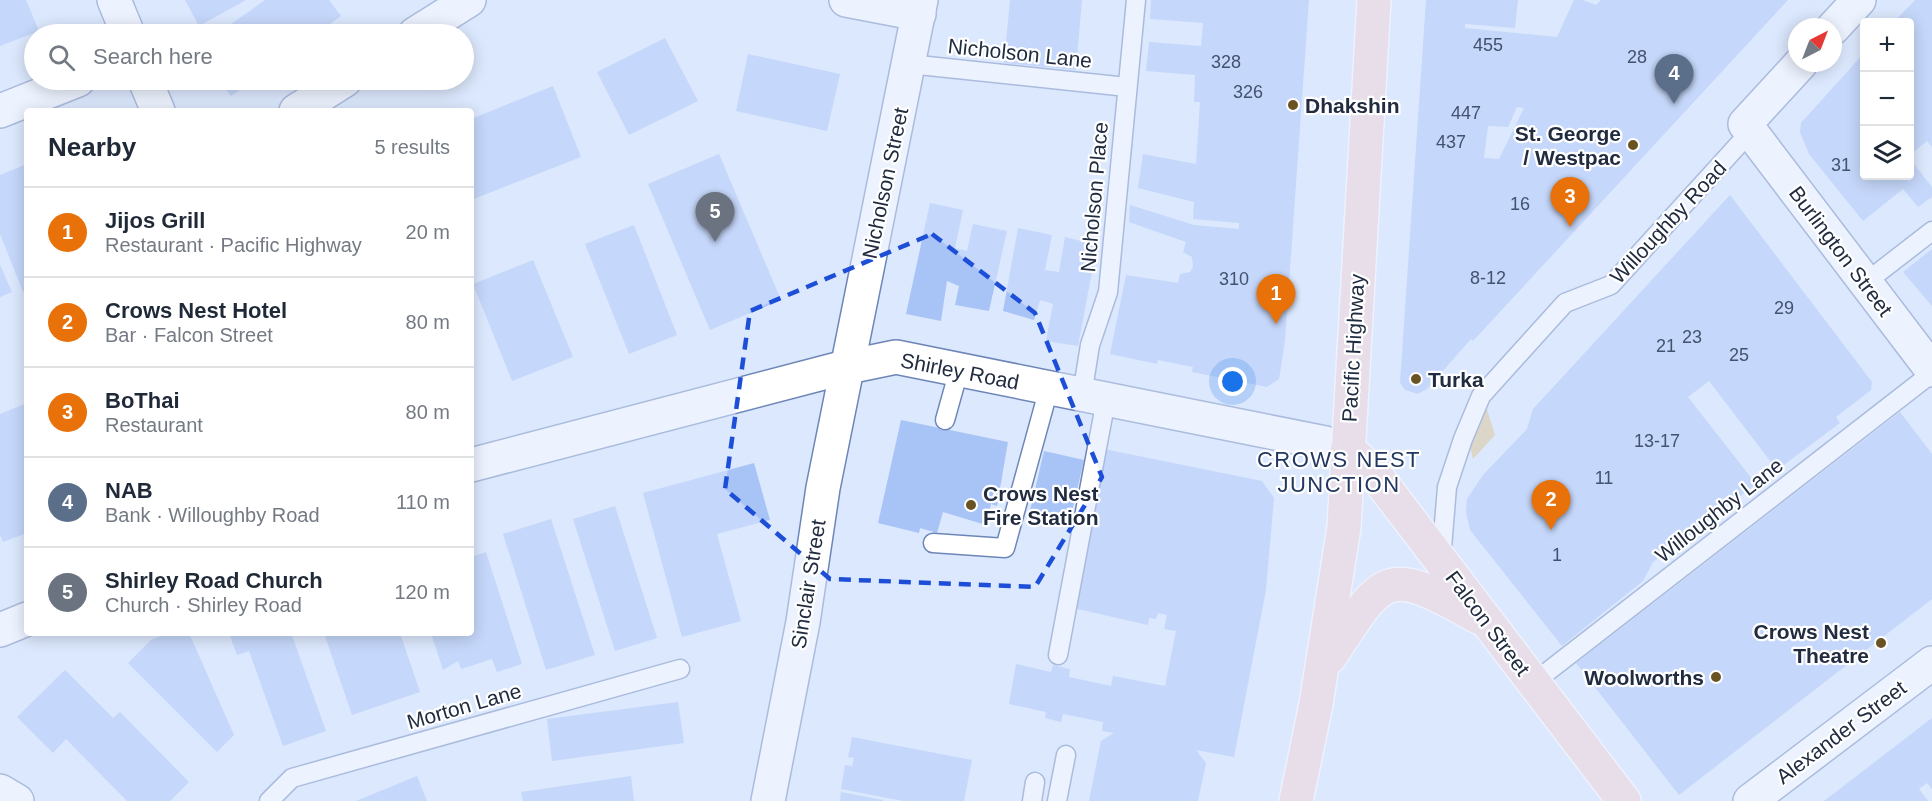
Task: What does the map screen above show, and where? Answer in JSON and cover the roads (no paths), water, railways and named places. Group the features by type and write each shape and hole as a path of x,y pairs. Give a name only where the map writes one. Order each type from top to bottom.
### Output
{"main road":[{"name":"Pacific Highway","path":"1296,801 1322,668 1344,527 1374,0"},
{"name":"Falcon Street","path":"1347,451 1358,458 1380,481 1624,801"},
{"path":"1322,668 1365,603 1388,585 1400,583 1422,587 1486,622"}],"street":[{"path":"114,0 124,24"},
{"path":"431,24 469,0"},
{"path":"846,0 920,7"},
{"path":"1842,18 1859,0"},
{"name":"Nicholson Street","path":"848,367 920,7"},
{"name":"Willoughby Road","path":"1750,132 1744,124 1793,72"},
{"path":"0,111 53,90"},
{"path":"149,90 157,108"},
{"path":"301,108 329,90"},
{"name":"Burlington Street","path":"1750,132 1932,371"},
{"name":"Shirley Road","path":"474,464 848,367 896,357 1325,443 1347,451"},
{"name":"Sinclair Street","path":"768,801 803,622 823,488 848,367"},
{"path":"0,630 24,621"},
{"name":"Alexander Street","path":"1749,801 1932,663"},
{"path":"0,791 17,801"}],"lane":[{"name":"Nicholson Place","path":"1058,655 1094,397 1090,345 1108,292 1136,0"},
{"name":"Nicholson Lane","path":"909,64 1127,87"},
{"name":"Willoughby Road","path":"1441,560 1449,480 1471,417 1484,392 1565,303 1611,285 1750,132"},
{"path":"1864,284 1932,231"},
{"path":"945,420 959,370"},
{"name":"Willoughby Lane","path":"1533,683 1932,371"},
{"path":"933,543 1005,548 1049,388"},
{"name":"Morton Lane","path":"269,801 292,778 680,669"},
{"path":"1057,801 1066,755"},
{"path":"1032,801 1035,782"}],"place":[{"name":"NAB","path":"1674,104"},
{"name":"Dhakshin","path":"1293,105"},
{"name":"St. George / Westpac","path":"1633,145"},
{"name":"BoThai","path":"1570,227"},
{"name":"Shirley Road Church","path":"715,242"},
{"name":"Jijos Grill","path":"1276,324"},
{"name":"Turka","path":"1416,379"},
{"name":"Crows Nest Fire Station","path":"971,505"},
{"name":"Crows Nest Hotel","path":"1551,530"},
{"name":"Crows Nest Theatre","path":"1881,643"},
{"name":"Woolworths","path":"1716,677"}],"district":[{"name":"CROWS NEST JUNCTION","path":"1339,472"}]}
